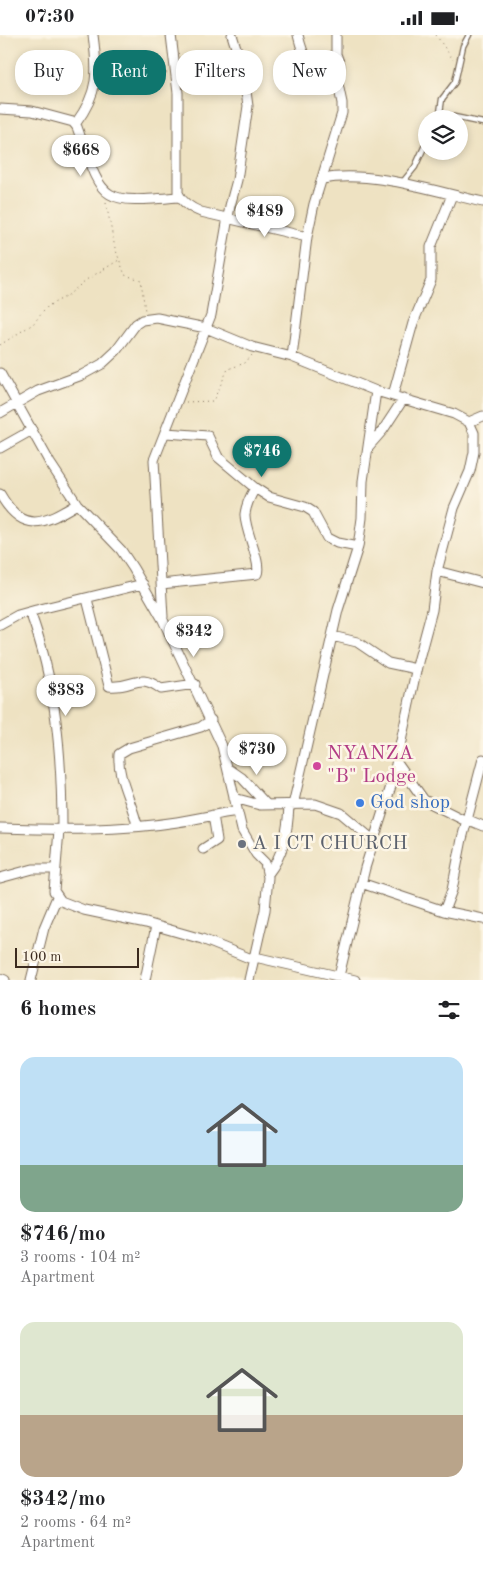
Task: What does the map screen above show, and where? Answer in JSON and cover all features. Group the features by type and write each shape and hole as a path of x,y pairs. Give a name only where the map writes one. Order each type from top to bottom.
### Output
{"street":[{"path":"93,35 95,50"},
{"path":"171,35 176,71"},
{"path":"163,620 154,460 206,328 214,301 228,218 237,180 248,106 243,70 232,35"},
{"path":"298,35 302,50"},
{"path":"336,35 336,50"},
{"path":"93,90 76,123 93,175 104,191 125,200 179,197"},
{"path":"177,95 179,197 194,209 307,237"},
{"path":"292,357 307,237 342,113 340,95"},
{"path":"0,109 32,111 76,123"},
{"path":"322,179 361,176 483,203"},
{"path":"393,395 413,323 432,280 431,247 452,195"},
{"path":"0,413 52,385 94,369 110,357 136,324 149,318 166,319 206,328 257,349 292,357 376,391 454,414 469,422 474,433 474,452 470,471 454,508 438,571 432,609 416,669 396,762 361,883 339,976"},
{"path":"0,373 77,505 121,550 143,584 195,684 222,746 242,830 256,854 265,863 268,873 265,910 249,980"},
{"path":"268,873 282,849 287,832 291,805 332,636 358,547 376,391"},
{"path":"369,446 384,430 404,398"},
{"path":"469,422 483,416"},
{"path":"0,448 32,430"},
{"path":"166,433 198,433 208,436 214,443 214,451 218,457 256,488 269,497 305,507 313,513 326,538 337,543 358,547"},
{"path":"161,584 257,575 258,565 251,544 245,513 256,488"},
{"path":"0,494 20,517 29,522 42,523 77,505"},
{"path":"438,571 483,583"},
{"path":"0,625 30,612 143,584"},
{"path":"87,599 109,686 149,681 161,689 167,689 195,684"},
{"path":"30,612 44,650 60,743 62,770 61,829 54,891 57,897 84,910 156,926 202,939 255,959 355,980"},
{"path":"332,636 357,642 388,663 416,669"},
{"path":"138,825 118,764 119,754 129,748 201,727 211,720"},
{"path":"444,911 452,891 466,820 483,759"},
{"path":"396,762 424,800 483,826"},
{"path":"229,769 242,778 267,805"},
{"path":"234,798 267,805 308,803 341,813 373,840"},
{"path":"0,828 61,829 138,825 176,822 237,811"},
{"path":"203,849 217,840 213,815"},
{"path":"0,878 33,869 55,869"},
{"path":"361,883 444,911 483,919"},
{"path":"31,980 44,928 57,897"},
{"path":"144,980 156,926"},
{"path":"0,978 5,980"}],"lane":[{"path":"441,110 442,99 455,81 463,46 469,35"},
{"path":"468,121 483,123"},
{"path":"401,184 418,160"}],"path":[{"path":"436,35 459,69"},
{"path":"104,191 119,260 126,275 141,280 146,313 149,318"},
{"path":"0,345 33,324 48,306 67,297 86,280 119,260"},
{"path":"176,403 213,401 228,369 245,363 257,349"}],"place":[{"name":"NYANZA \"B\" Lodge","path":"317,766"},
{"name":"God shop","path":"360,803"},
{"name":"A I CT CHURCH","path":"242,844"}]}
